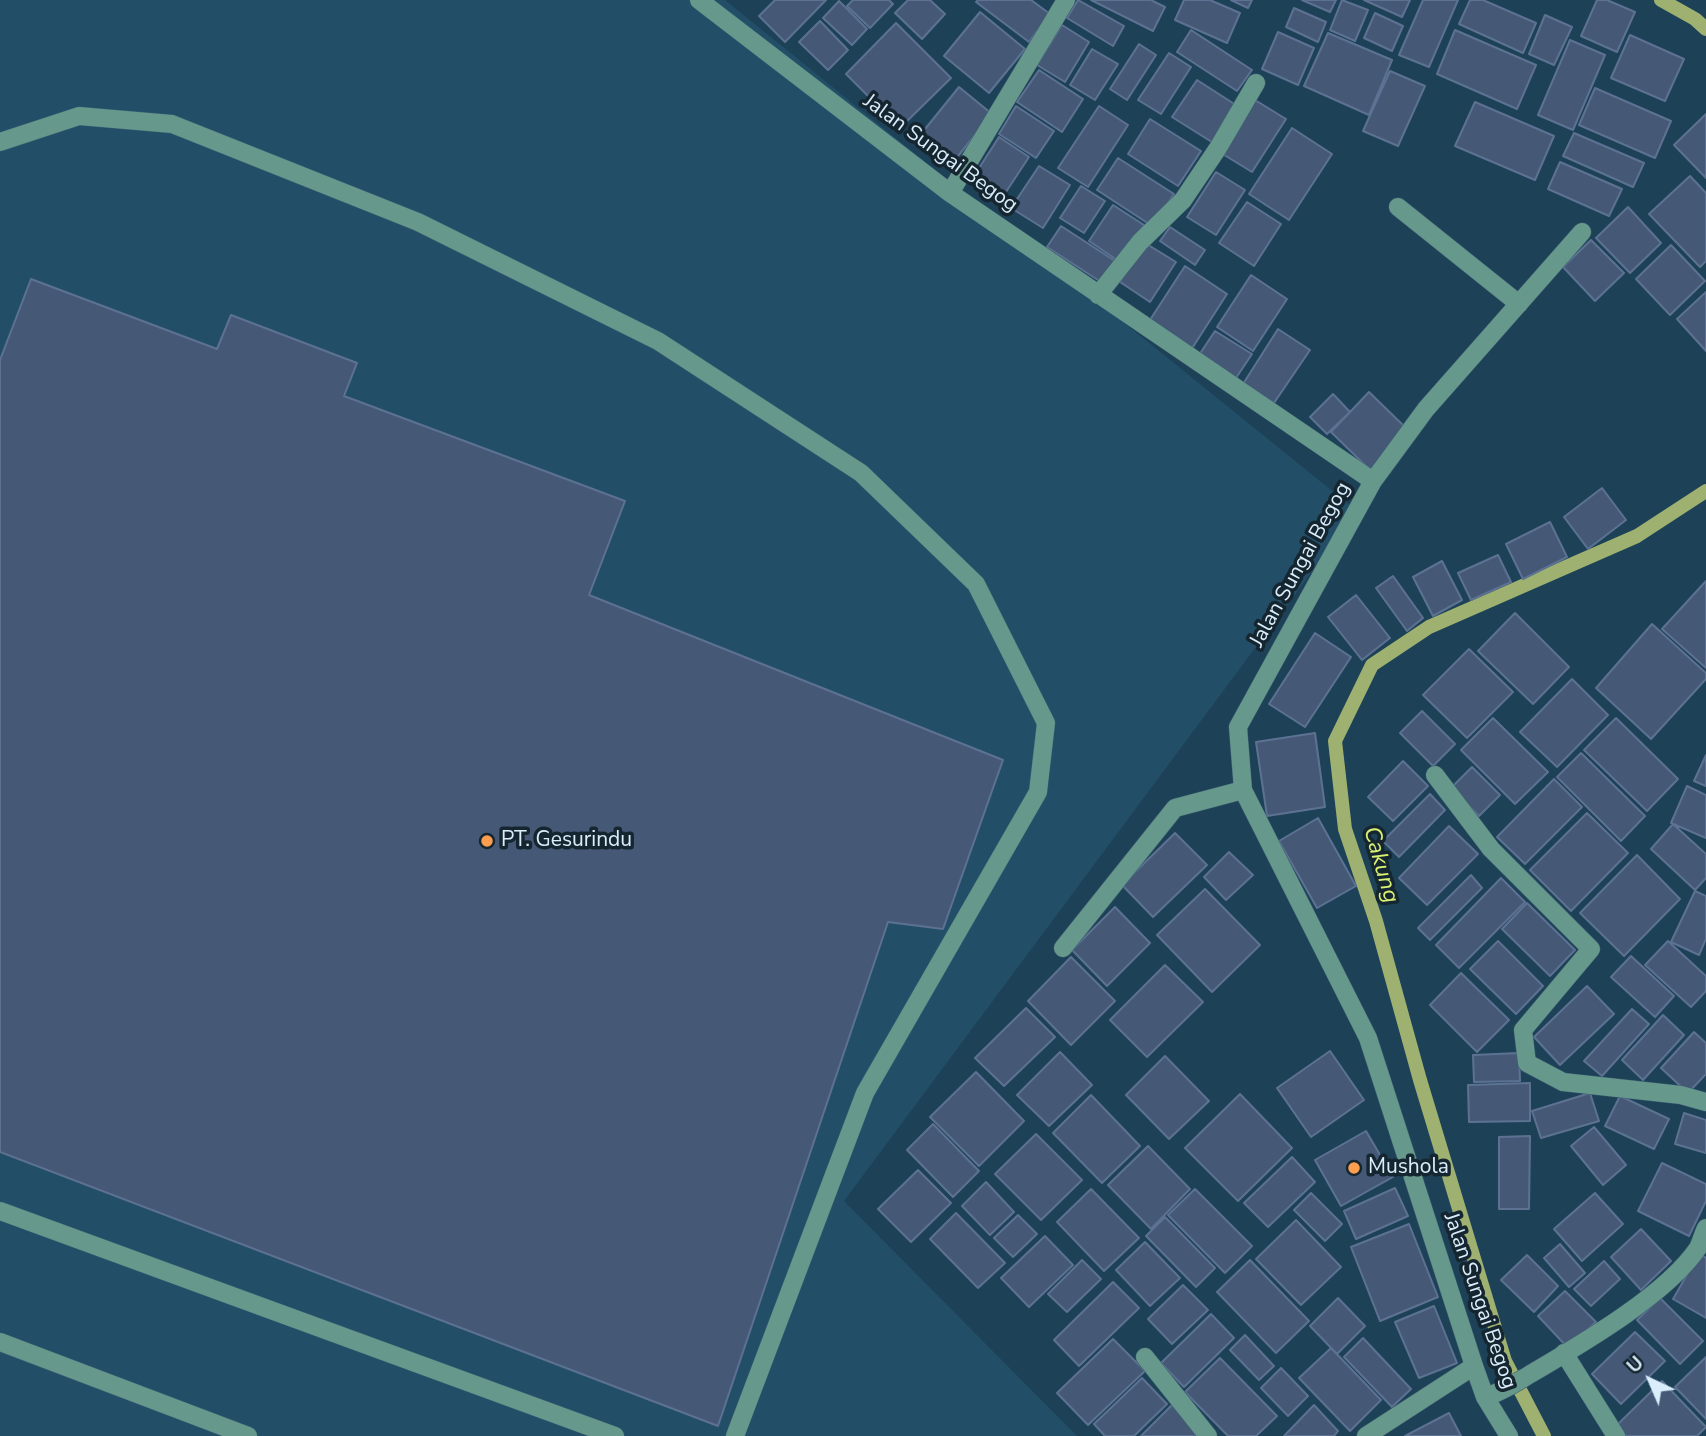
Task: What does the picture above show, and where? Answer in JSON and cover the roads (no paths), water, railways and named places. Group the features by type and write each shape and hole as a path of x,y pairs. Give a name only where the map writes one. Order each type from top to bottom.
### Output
{"street":[{"name":"Jalan Sungai Begog","path":"699,0 950,193 1373,481 1238,727 1243,790 1368,1038 1474,1366 1509,1436"},
{"path":"950,193 1066,0"},
{"path":"1098,295 1140,242 1183,200 1219,148 1256,83"},
{"path":"0,142 79,116 172,124 418,222 670,349 860,473 976,584 1046,723 1038,792 865,1093 735,1436"},
{"path":"1398,207 1519,304"},
{"path":"1373,481 1426,409 1582,232"},
{"path":"1435,775 1491,849 1591,949 1523,1030 1527,1063 1563,1082 1681,1095 1706,1102"},
{"path":"1063,948 1175,808 1243,790"},
{"path":"0,1211 615,1436"},
{"path":"1490,1396 1548,1364 1631,1311 1684,1264 1704,1237"},
{"path":"0,1342 248,1436"},
{"path":"1564,1353 1615,1436"},
{"path":"1145,1357 1208,1436"},
{"path":"1366,1436 1474,1366"}],"waterway":[{"name":"Cakung","path":"1661,0 1695,19 1706,29"},
{"name":"Cakung","path":"1544,1436 1505,1361 1420,1080 1376,921 1345,829 1335,741 1372,665 1429,627 1637,536 1706,491"}],"place":[{"name":"PT. Gesurindu","path":"487,841"},
{"name":"Mushola","path":"1354,1168"}]}
